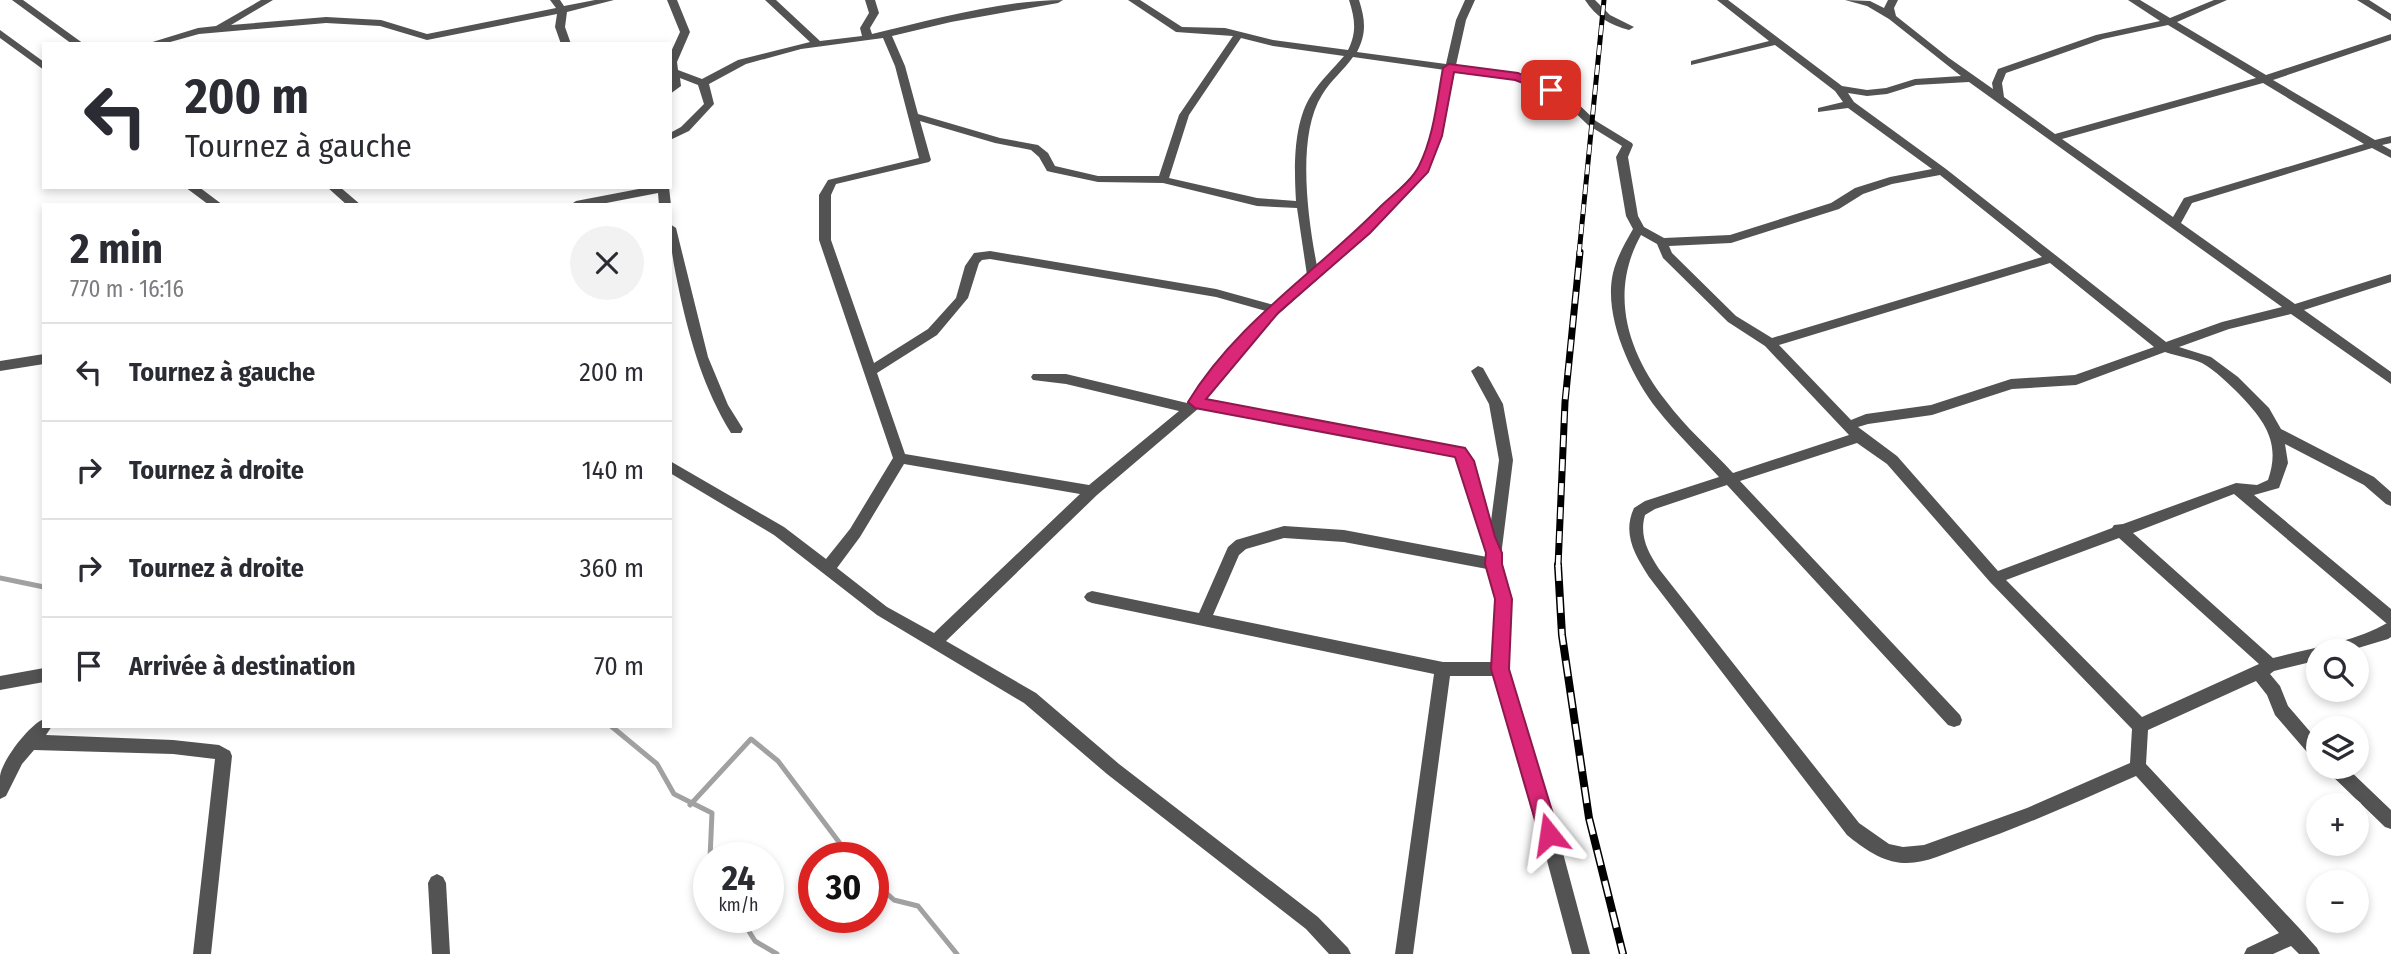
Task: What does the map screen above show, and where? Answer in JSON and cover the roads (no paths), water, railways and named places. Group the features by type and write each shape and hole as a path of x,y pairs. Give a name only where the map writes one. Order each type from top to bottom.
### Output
{"street":[{"path":"17,0 76,42"},
{"path":"214,31 268,0"},
{"path":"555,0 562,9 560,27 565,42"},
{"path":"158,42 198,31 326,20 359,20 426,37 609,0"},
{"path":"672,0 684,23 685,32 676,47 672,71 676,86 672,90"},
{"path":"770,0 816,42"},
{"path":"868,37 865,28 874,13 870,0"},
{"path":"703,83 741,62 816,42 886,34 1000,5 1058,0"},
{"path":"1133,0 1180,30 1239,34 1263,41 1518,77 1551,90 1628,145 1622,157 1632,216 1639,229 1662,242 1731,240 1835,206 1859,191 1890,181 1942,171"},
{"path":"1313,274 1301,205 1301,166 1311,104 1325,82 1353,54 1358,42 1359,23 1354,0"},
{"path":"935,642 1092,491 1193,406 1250,333 1273,309 1365,230 1424,170 1436,136 1461,20 1471,0"},
{"path":"1590,0 1595,10 1614,23 1629,27"},
{"path":"1722,0 1763,28 1777,42 1839,89 1850,104 1942,171 2163,347 2206,360 2233,380 2264,411 2276,433 2281,463 2274,484 2257,490 2236,488 2119,529 1995,578"},
{"path":"1850,0 1870,4 1892,18 2174,225 2391,379"},
{"path":"1892,18 1889,8 1893,0"},
{"path":"2133,0 2391,155"},
{"path":"1999,96 1997,83 2002,71 2100,37 2168,22 2222,0"},
{"path":"2362,0 2391,18"},
{"path":"403,29 409,42"},
{"path":"0,33 42,65"},
{"path":"886,34 900,66 925,160 832,182 825,195 825,240 900,458"},
{"path":"1163,180 1184,115 1239,34"},
{"path":"2056,137 2265,79 2391,37"},
{"path":"1695,64 1777,42"},
{"path":"672,71 703,83"},
{"path":"1839,89 1867,93 1887,91 1915,82 1973,79"},
{"path":"672,136 685,129 709,104 703,83"},
{"path":"1822,110 1850,104"},
{"path":"915,116 999,141 1034,147 1044,155 1051,169 1059,173 1098,179 1163,180 1250,200 1301,205"},
{"path":"2174,225 2188,201 2391,139"},
{"path":"194,189 214,203"},
{"path":"335,189 353,203"},
{"path":"586,203 658,189"},
{"path":"1639,229 1623,253 1616,298 1627,346 1661,405 1954,720"},
{"path":"672,241 698,351 720,408 736,429"},
{"path":"1662,242 1667,255 1732,318 1770,343 1859,437 1892,460 1995,578 2140,726 2138,767 2311,954"},
{"path":"870,372 933,332 938,322 961,299 970,265 978,256 990,255 1216,293 1273,309"},
{"path":"1770,343 2050,259"},
{"path":"1849,426 1866,419 1931,411 2011,384 2076,380 2226,325 2294,309 2391,278"},
{"path":"0,366 42,359"},
{"path":"1478,371 1496,404 1506,460 1494,558"},
{"path":"1038,377 1066,379 1193,406 1460,452 1466,461 1503,599 1500,669 1581,954"},
{"path":"2276,433 2369,481 2391,500"},
{"path":"1859,437 1650,505 1639,512 1634,533 1640,551 1844,818 1870,844 1884,852 1907,857 2031,816 2138,767"},
{"path":"900,458 1092,491"},
{"path":"828,568 855,533 900,458"},
{"path":"672,467 779,531 882,611 1030,698 1113,769 1312,923 1342,954"},
{"path":"2236,488 2391,618"},
{"path":"2119,529 2264,669 2281,710 2306,739"},
{"path":"1204,619 1233,551 1241,544 1284,532 1344,536 1494,558"},
{"path":"1092,597 1443,668 1500,669"},
{"path":"2369,640 2388,635"},
{"path":"2140,726 2264,669 2306,657"},
{"path":"1405,954 1443,668"},
{"path":"0,683 42,675"},
{"path":"0,791 28,742 42,728"},
{"path":"28,742 173,747 219,752 224,756 202,954"},
{"path":"2347,779 2391,821"},
{"path":"437,883 441,954"},
{"path":"2253,954 2294,936"}],"waterway":[{"path":"0,578 42,587"},
{"path":"613,728 657,764 674,794 692,803"},
{"path":"692,803 751,739 778,761 839,842"},
{"path":"692,803 712,813 711,842"},
{"path":"889,895 894,900 918,906 957,954"},
{"path":"750,933 755,941 777,954"}],"railway":[{"path":"1579,254 1604,0"},
{"path":"1558,566 1565,402 1580,252"},
{"path":"1558,566 1562,635 1589,818 1623,954"}]}
